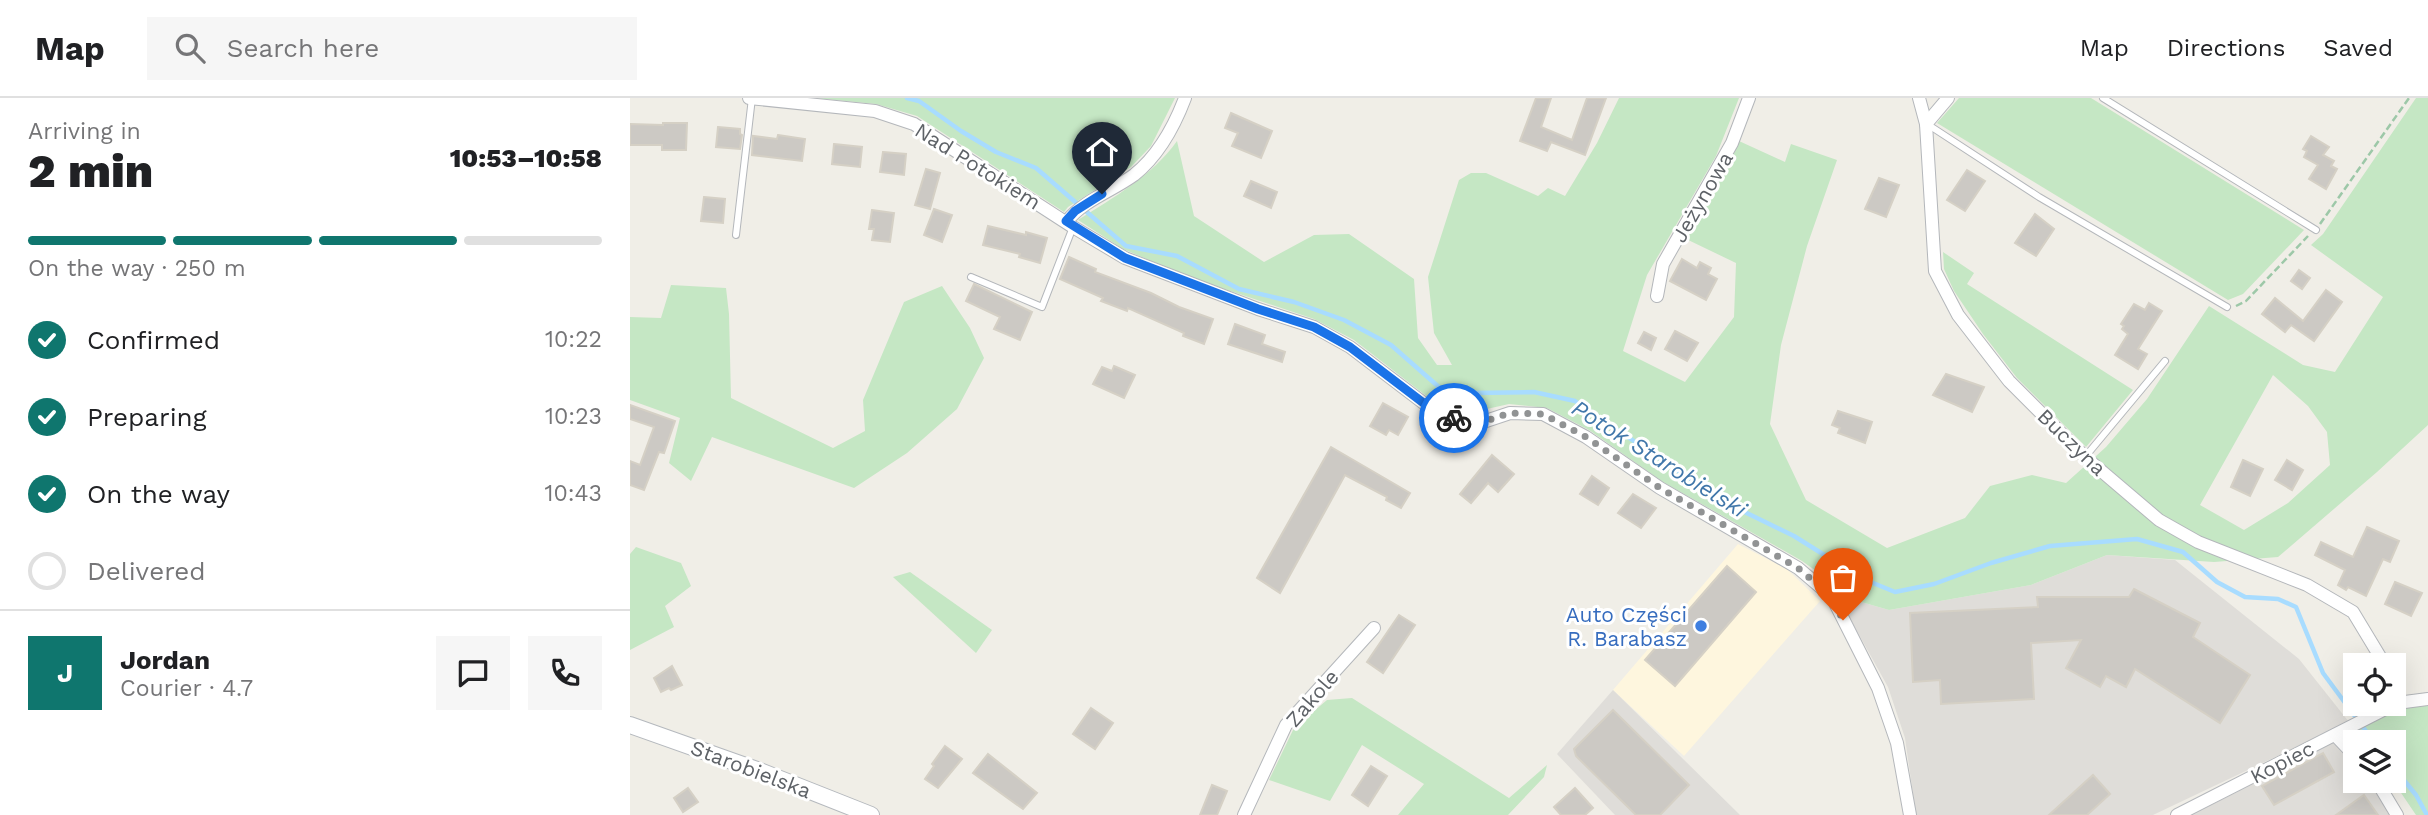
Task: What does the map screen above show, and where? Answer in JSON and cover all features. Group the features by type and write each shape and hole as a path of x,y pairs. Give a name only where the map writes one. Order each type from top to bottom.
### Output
{"street":[{"name":"Nad Potokiem","path":"751,98 876,111 914,124 1125,258 1258,309 1314,327 1350,347 1434,411 1462,421 1486,421 1510,413 1543,414 1586,437 1660,488 1798,568 1832,597 1878,688 1898,743 1910,815"},
{"path":"1070,224 1081,207 1135,174 1158,150 1177,118 1185,98"},
{"name":"Jeżynowa","path":"1657,296 1663,264 1732,143 1749,98"},
{"name":"Buczyna","path":"1919,98 1926,124 1935,271 1958,315 2009,381 2085,457 2159,520 2198,542 2307,585 2345,607 2353,612 2378,653"},
{"path":"1926,124 1948,98"},
{"name":"Zakole","path":"1244,815 1286,725 1374,628"},
{"name":"Kopiec","path":"2406,698 2428,699"},
{"name":"Kopiec","path":"2177,815 2372,716"},
{"name":"Starobielska","path":"630,724 871,815"},
{"path":"2335,735 2343,743"},
{"path":"2384,793 2397,815"}],"lane":[{"path":"736,235 751,98"},
{"path":"2104,98 2316,230"},
{"path":"1926,124 2039,197 2227,307"},
{"path":"971,277 1042,307 1070,224"},
{"path":"2085,457 2165,361"}],"path":[{"path":"2227,307 2246,301 2316,230 2409,98"},
{"path":"1465,386 1474,401"}],"shaded area":[{"path":"1738,544 1787,569 1820,601 1684,756 1613,690"},
{"path":"2107,555 2175,560 2299,659 2349,722 2153,815 1916,815 1905,738 1888,687 1837,595 1889,610 2031,585"},
{"path":"1613,690 1740,815 1615,815 1557,754"},
{"path":"2334,742 2343,752 2343,793 2377,793 2389,815 2192,815"}],"green space":[{"path":"815,98 1175,98 1151,146 1131,167 1064,212 917,116 876,104"},
{"path":"1619,98 1739,98 1716,156 1647,275 1623,351 1685,382 1734,317 1736,263 1684,238 1739,141 1785,162 1791,144 1837,160 1807,246 1781,345 1770,424 1806,500 1887,548 1965,518 1990,486 2032,475 2066,483 2106,447 2147,399 2209,306 2303,365 2335,372 2383,297 2311,245 2323,234 2416,98 2428,98 2428,425 2278,557 2214,562 2107,555 2031,585 1889,610 1837,595 1826,578 1802,561 1663,482 1589,430 1547,408 1509,404 1469,413 1438,405 1354,340 1314,319 1189,277 1123,249 1078,220 1144,175 1177,141 1194,216 1264,262 1314,235 1349,234 1414,279 1418,338 1437,365 1452,365 1434,333 1428,277 1459,180 1471,173 1486,173 1538,196 1548,188 1565,196 1597,143","holes":["2273,375 2308,406 2327,432 2330,465 2288,503 2244,530 2200,505"]},
{"path":"1959,98 2091,98 2304,230 2243,294 2228,300 1937,123"},
{"path":"1943,252 1974,273 1967,284 2133,390 2086,447 2017,378 1983,334 1954,291 1944,269"},
{"path":"671,285 726,288 731,398 833,448 865,431 863,400 904,302 942,286 970,328 984,358 957,409 907,453 854,488 712,437 691,481 669,463 680,418 630,400 630,317 661,318"},
{"path":"636,547 681,563 691,586 665,606 674,627 630,650 630,554"},
{"path":"910,572 992,630 976,653 893,577"},
{"path":"1352,698 1509,798 1547,765 1544,777 1508,815 1398,815 1424,784 1362,745 1330,801 1269,780 1294,728 1327,700"},
{"path":"2428,705 2428,815 2416,815 2401,793 2406,793 2406,730 2358,730 2383,716 2406,716 2406,707"}],"building":[{"path":"1536,98 1551,98 1541,127 1572,140 1587,98 1606,98 1585,155 1551,142 1547,151 1520,141"},
{"path":"1231,113 1272,131 1261,158 1232,146 1238,133 1225,128"},
{"path":"687,123 686,150 662,150 662,145 630,145 630,124"},
{"path":"718,127 740,129 740,149 716,147"},
{"path":"778,135 805,139 802,161 752,155 753,136 777,139"},
{"path":"2311,136 2329,147 2323,155 2334,161 2331,166 2337,169 2326,189 2309,179 2318,165 2304,157 2307,151 2303,149"},
{"path":"834,144 862,147 860,167 832,164"},
{"path":"883,152 906,154 904,175 880,172"},
{"path":"926,169 940,173 930,209 915,205"},
{"path":"1967,170 1985,181 1965,211 1947,200"},
{"path":"1879,178 1899,185 1886,217 1865,209"},
{"path":"1251,181 1277,192 1271,208 1244,196"},
{"path":"704,197 725,199 723,223 701,221"},
{"path":"934,209 952,215 942,242 924,235"},
{"path":"872,210 894,213 890,242 872,240 874,229 869,229"},
{"path":"2035,214 2054,229 2036,256 2015,243"},
{"path":"988,226 1047,238 1040,263 1019,257 1020,254 983,245"},
{"path":"1069,257 1096,269 1095,272 1213,319 1204,344 1128,308 1127,311 1101,301 1103,298 1060,279"},
{"path":"1682,259 1697,268 1700,262 1711,268 1708,274 1717,279 1706,300 1670,281"},
{"path":"2299,270 2310,278 2302,289 2291,281"},
{"path":"974,284 1032,312 1020,340 994,329 1000,317 966,301"},
{"path":"2326,290 2342,302 2314,341 2291,325 2285,332 2262,314 2275,298 2303,321"},
{"path":"2149,303 2162,311 2138,349 2147,354 2138,369 2115,355 2128,334 2121,324 2134,304 2145,310"},
{"path":"1235,324 1265,335 1262,344 1285,352 1282,362 1228,344"},
{"path":"1675,331 1698,343 1687,361 1665,349"},
{"path":"1644,332 1656,338 1651,350 1638,343"},
{"path":"1114,366 1135,375 1124,398 1093,384 1102,367 1112,371"},
{"path":"1946,374 1984,387 1972,412 1933,395"},
{"path":"1383,403 1408,417 1398,435 1389,430 1386,435 1370,426"},
{"path":"630,405 675,421 664,453 659,452 644,490 630,485 630,461 640,465 654,427 630,419"},
{"path":"1838,411 1872,422 1865,443 1838,433 1840,428 1832,425"},
{"path":"1331,447 1410,493 1401,508 1386,500 1387,497 1345,475 1280,593 1257,578"},
{"path":"1492,455 1514,474 1498,492 1488,483 1471,503 1460,494"},
{"path":"2243,460 2263,469 2250,496 2231,487"},
{"path":"2287,460 2303,470 2292,490 2275,480"},
{"path":"1592,476 1609,488 1598,505 1580,494"},
{"path":"1633,494 1656,508 1641,528 1618,513"},
{"path":"2367,527 2399,541 2390,562 2383,559 2366,596 2338,585 2345,570 2315,555 2321,542 2353,557"},
{"name":"Auto Części R. Barabasz","path":"1727,566 1756,592 1675,686 1645,660"},
{"path":"2395,582 2422,593 2411,616 2385,604"},
{"path":"2134,589 2200,623 2193,637 2250,675 2220,723 2135,669 2126,687 2106,676 2100,687 2066,668 2081,640 2031,643 2034,699 1941,704 1940,680 1913,682 1910,613 2038,607 2037,597 2129,597"},
{"path":"1399,615 1415,625 1383,673 1367,662"},
{"path":"672,666 682,685 661,692 654,678"},
{"path":"1091,708 1113,723 1095,749 1073,734"},
{"path":"1613,710 1689,785 1660,815 1636,815 1576,756 1574,749"},
{"path":"945,746 962,759 938,788 925,779"},
{"path":"2323,753 2334,772 2274,805 2262,786"},
{"path":"988,754 1037,793 1023,809 973,773"},
{"path":"1371,766 1387,776 1368,806 1352,795"},
{"path":"2093,775 2110,794 2087,815 2049,815"},
{"path":"1212,785 1227,791 1217,815 1200,815"},
{"path":"688,788 698,802 683,812 674,798"},
{"path":"1575,788 1593,808 1585,815 1561,815 1554,807"},
{"path":"2364,795 2378,815 2336,815"}],"waterway":[{"name":"Potok Starobielski","path":"907,98 919,101 996,152 1036,168 1126,246 1177,256 1239,289 1294,302 1344,320 1391,345 1440,388 1473,393 1534,392 1575,401 1722,501 1794,536 1861,578 1895,592 1934,584 1991,563 2050,546 2137,539 2183,552 2217,582 2245,597 2278,599 2296,607 2323,673 2365,730"},
{"name":"Potok Starobielski","path":"2406,783 2427,815"}],"way so far":[{"path":"1454,418 1462,421 1486,421 1510,413 1543,414 1586,437 1660,488 1798,568 1832,597 1843,620"}],"place":[{"name":"Auto Części R. Barabasz","path":"1701,626"}],"route":[{"path":"1102,194 1075,211 1066,221 1073,228 1125,258 1258,309 1314,327 1350,347 1434,411 1454,418"}]}
